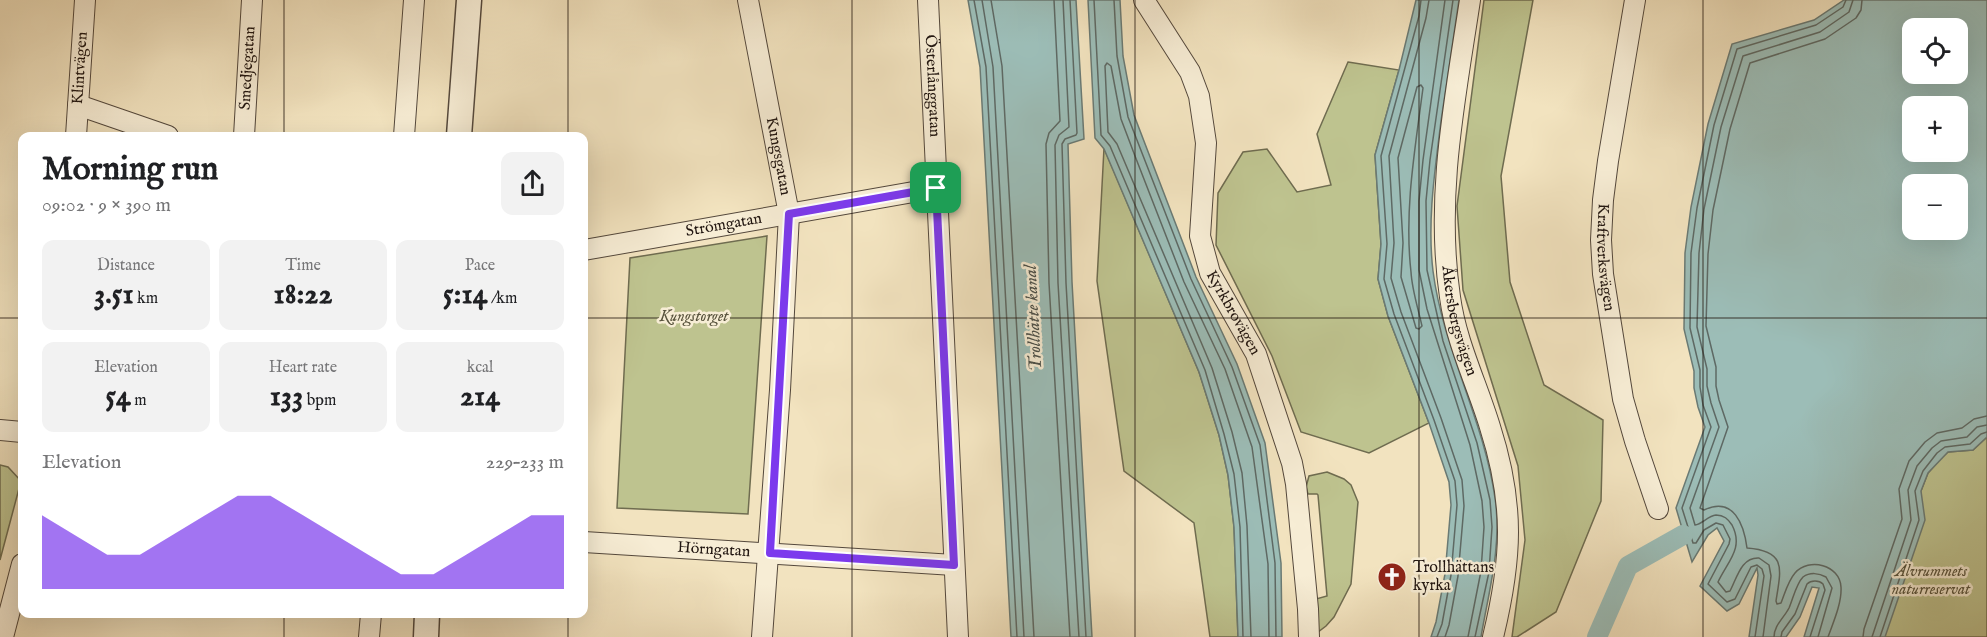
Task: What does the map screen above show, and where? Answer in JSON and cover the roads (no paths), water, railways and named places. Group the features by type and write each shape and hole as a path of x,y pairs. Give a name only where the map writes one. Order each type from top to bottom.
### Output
{"street":[{"name":"Klintvägen","path":"76,132 85,0"},
{"name":"Smedjegatan","path":"244,132 252,0"},
{"path":"404,132 414,0"},
{"path":"459,132 469,0"},
{"name":"Kungsgatan","path":"748,0 789,214 770,553 762,637"},
{"name":"Österlånggatan","path":"928,0 958,637"},
{"name":"Kyrkbrovägen","path":"1143,0 1190,72 1199,96 1206,143 1200,236 1210,273 1256,354 1292,464 1296,484 1309,637"},
{"name":"Åkersbergsvägen","path":"1470,0 1446,168 1443,205 1444,246 1450,299 1457,330 1490,427 1506,494 1509,554 1493,637"},
{"name":"Kraftverksvägen","path":"1635,0 1608,161 1601,240 1603,274 1623,399 1658,509"},
{"path":"78,105 156,132"},
{"name":"Strömgatan","path":"588,249 936,188"},
{"path":"0,430 18,432"},
{"name":"Hörngatan","path":"588,542 954,565"},
{"path":"3,637 18,579"},
{"path":"369,637 371,618"},
{"path":"426,637 427,618"}],"water":[{"name":"Trollhätte kanal","path":"968,0 1076,0 1084,139 1068,144 1072,282 1092,637 1011,637 980,67"},
{"path":"1088,0 1120,0 1123,56 1134,115 1196,277 1237,364 1265,443 1281,563 1282,637 1238,637 1234,527 1228,475 1219,435 1199,372 1104,149 1095,138"},
{"path":"1416,0 1459,0 1434,177 1431,252 1438,300 1445,328 1482,441 1495,498 1496,551 1481,637 1431,637 1445,574 1451,505 1449,482 1388,316 1378,279 1381,244 1375,155"},
{"path":"1844,0 1987,0 1987,437 1973,450 1948,452 1928,473 1921,491 1925,520 1885,637 1804,637 1819,588 1812,587 1800,617 1786,637 1749,637 1757,568 1739,604 1727,611 1700,586 1724,541 1717,528 1708,535 1692,562 1676,508 1705,427 1698,407 1694,388 1694,371 1684,329 1685,253 1691,207 1708,124 1732,44 1814,20"}],"waterway":[{"path":"1597,637 1628,566 1683,535"}],"place":[{"name":"Trollhättans kyrka","path":"1392,577"}],"park label":[{"name":"Kungstorget","path":"694,317"},
{"name":"Älvrummets naturreservat","path":"1931,581"}]}
